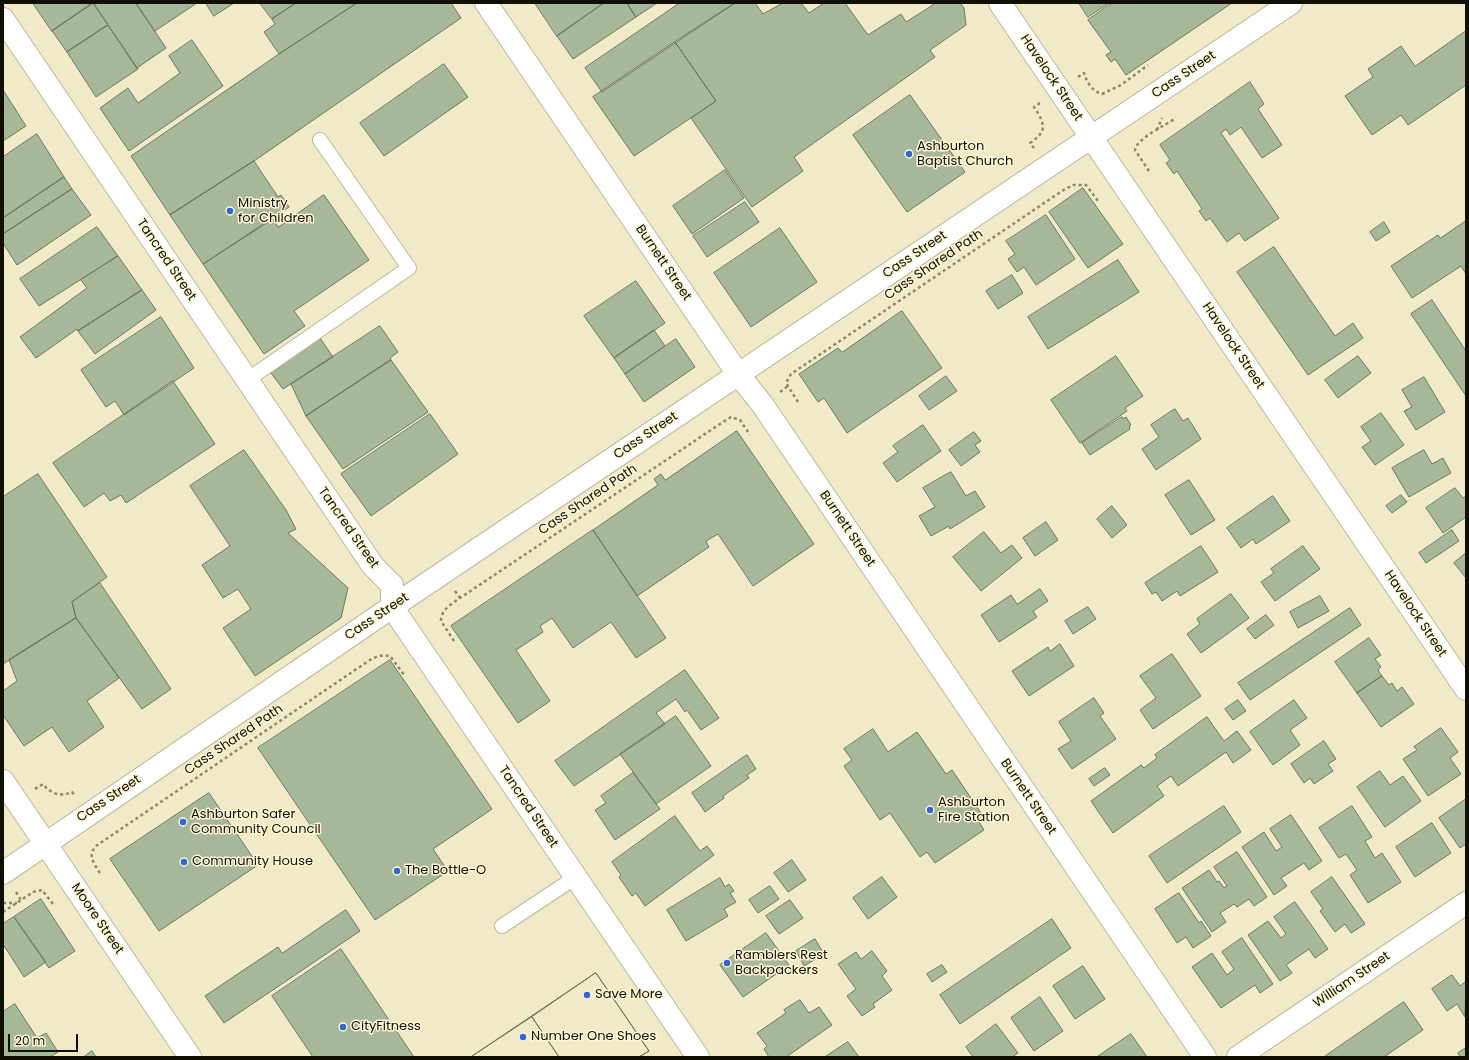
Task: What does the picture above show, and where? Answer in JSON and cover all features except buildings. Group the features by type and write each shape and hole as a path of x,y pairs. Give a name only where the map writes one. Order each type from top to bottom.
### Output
{"street":[{"name":"Burnett Street","path":"486,3 738,374 751,388 1205,1057"},
{"name":"Havelock Street","path":"1000,3 1466,689"},
{"name":"Cass Street","path":"3,872 392,607 1291,3"},
{"name":"Tancred Street","path":"3,19 373,566 392,585 392,607 698,1057"},
{"name":"Moore Street","path":"3,780 190,1057"},
{"name":"William Street","path":"1238,1057 1466,903"}],"lane":[{"path":"247,380 409,268 320,140"},
{"path":"502,926 576,877"}],"path":[{"path":"1072,81 1084,73 1092,88 1102,94 1121,85 1148,66"},
{"path":"1036,152 1030,143 1039,136 1043,128 1042,122 1034,107 1046,99"},
{"path":"1149,170 1135,150 1136,146 1141,141 1176,118"},
{"name":"Cass Shared Path","path":"779,393 788,386 786,381 791,374 1068,188 1080,184 1086,185 1098,201"},
{"path":"788,386 798,402"},
{"name":"Cass Shared Path","path":"436,624 440,621 447,608 726,420 731,417 740,420 750,435"},
{"path":"440,621 454,641"},
{"name":"Cass Shared Path","path":"100,873 91,858 92,850 96,846 375,656 390,656 405,676"},
{"path":"29,793 43,784 48,791 56,794 62,795 72,792 78,800"},
{"path":"3,912 33,892 42,890 53,904"},
{"path":"3,903 17,902"}],"place":[{"name":"Ashburton Baptist Church","path":"909,154"},
{"name":"Ministry for Children","path":"230,211"},
{"name":"Ashburton Fire Station","path":"930,810"},
{"name":"Ashburton Safer Community Council","path":"183,822"},
{"name":"Community House","path":"184,862"},
{"name":"The Bottle-O","path":"397,871"},
{"name":"Ramblers Rest Backpackers","path":"727,963"},
{"name":"Save More","path":"587,995"},
{"name":"CityFitness","path":"343,1027"},
{"name":"Number One Shoes","path":"523,1037"}]}
